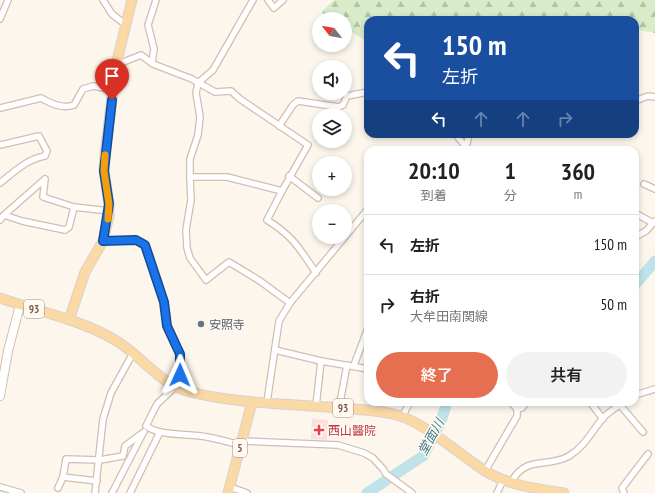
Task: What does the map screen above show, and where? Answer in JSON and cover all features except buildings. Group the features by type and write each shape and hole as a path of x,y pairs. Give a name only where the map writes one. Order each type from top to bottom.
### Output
{"main road":[{"path":"132,0 116,65 104,171 109,211 103,241 85,272 68,320 115,340 165,381 175,387 191,392 252,402"},
{"name":"93","path":"0,298 68,320"},
{"path":"0,396 2,371 20,305"},
{"name":"93","path":"252,402 367,410 402,417 430,432 485,471 508,481 529,487 564,493"},
{"name":"5","path":"229,490 252,402"}],"street":[{"path":"0,19 8,0"},
{"path":"103,0 112,14 126,25"},
{"path":"152,63 154,49 148,25 156,0"},
{"path":"253,0 212,70 198,83 196,93 200,117 198,135 190,159 191,200 186,230 187,248 190,258 206,280 229,262 260,281 290,303"},
{"path":"268,0 274,8 283,0"},
{"path":"116,65 141,55 152,63 215,92 231,91 308,145 289,176 267,220 285,231 298,245 316,273"},
{"path":"0,108 41,98 55,106 68,107 74,105 83,89 93,86 113,90"},
{"path":"279,126 293,105 298,101 339,107 343,105 348,96 364,93"},
{"path":"639,99 648,96 655,97"},
{"path":"0,145 38,136 47,151 45,156 36,158 16,170 0,183"},
{"path":"289,176 318,198"},
{"path":"190,177 227,177 282,191"},
{"path":"0,220 45,179 43,196 74,208 109,211"},
{"path":"644,184 655,189"},
{"path":"4,215 22,221 65,230 69,227 74,208"},
{"path":"266,402 279,322 290,303 364,214"},
{"path":"639,215 654,222 646,231 639,235"},
{"path":"103,241 136,240 145,245 164,302 167,326 180,354 180,375 175,387 157,404 112,493"},
{"path":"354,366 364,339"},
{"path":"275,350 321,361 364,368"},
{"path":"95,493 100,460 103,419 111,393 132,353"},
{"path":"316,406 321,361"},
{"path":"339,408 346,365"},
{"path":"639,394 655,389"},
{"path":"402,417 408,406"},
{"path":"485,471 517,416 517,409 514,406"},
{"path":"517,409 522,408 523,406"},
{"path":"593,406 602,419"},
{"path":"498,493 508,481 524,467 567,457 585,443 602,419 618,406"},
{"path":"624,406 643,432"},
{"path":"146,426 152,430 160,432 207,437 241,443 338,445 352,448 373,458 384,468 386,474 412,493"},
{"path":"58,488 63,477 66,459 100,460 123,456 125,446 144,432"},
{"path":"130,493 160,432"},
{"path":"624,493 622,488 648,454"},
{"path":"63,477 97,481"},
{"path":"0,487 21,493"},
{"path":"229,490 247,493"}],"shaded area":[{"name":"西山醫院","path":"312,419 328,420 327,440 311,439"}],"green space":[{"path":"334,0 655,0 655,33 639,30 639,16 364,16 364,40 352,32 352,12 321,12"}],"waterway":[{"name":"堂面川","path":"639,280 655,261"},
{"name":"堂面川","path":"367,493 423,456 441,421 446,406"}],"slow traffic":[{"path":"105,155 104,171 109,204 108,219"}],"place":[{"name":"安照寺","path":"201,324"},
{"name":"西山醫院","path":"319,430"}],"route":[{"path":"112,100 104,171 109,204 109,216 103,241 112,242 126,239 136,240 145,245 164,302 167,326 180,354 180,375"}]}
